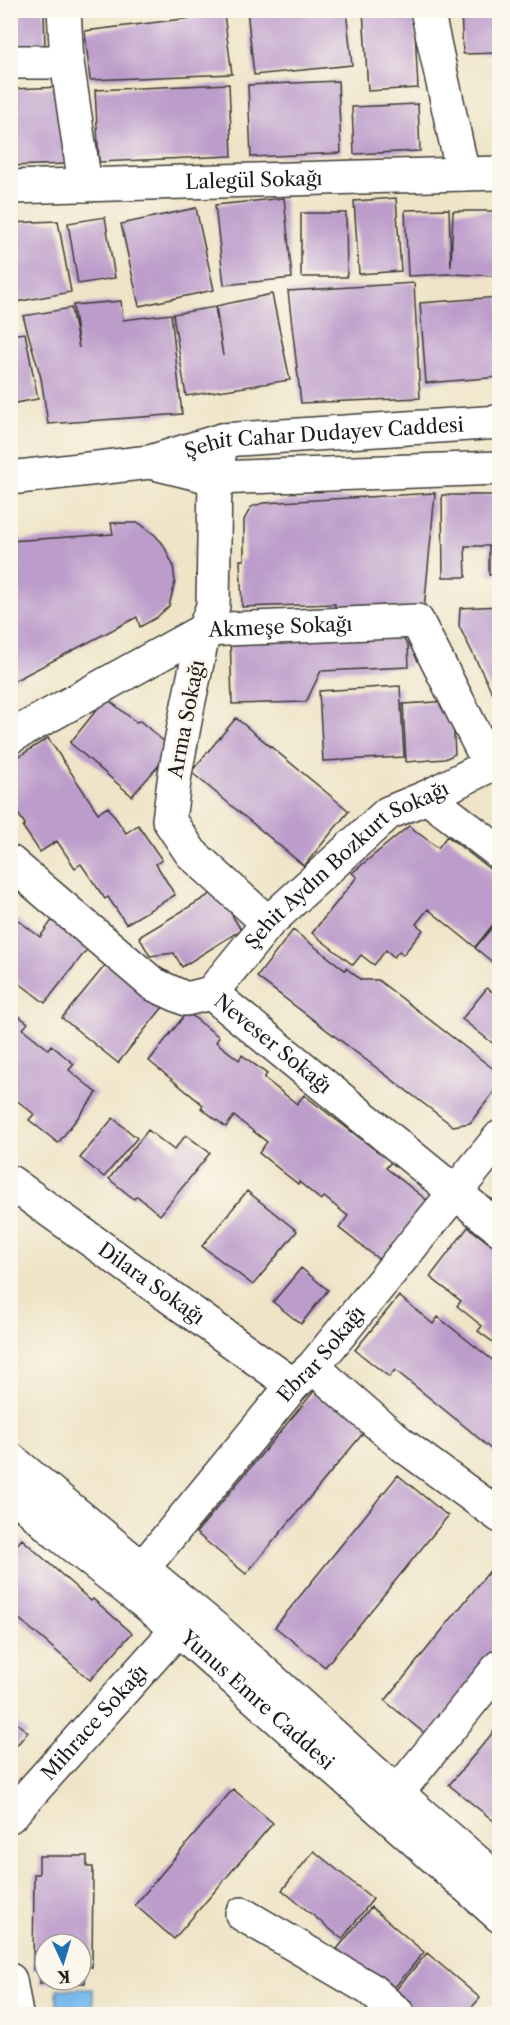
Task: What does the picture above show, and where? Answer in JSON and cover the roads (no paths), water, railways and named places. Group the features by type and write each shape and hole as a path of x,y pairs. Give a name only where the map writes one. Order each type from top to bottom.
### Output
{"street":[{"path":"64,10 67,62 85,185"},
{"path":"427,10 463,174"},
{"path":"10,62 67,62"},
{"name":"Lalegül Sokağı","path":"10,187 500,173"},
{"name":"Şehit Cahar Dudayev Caddesi","path":"10,478 150,462 222,440 500,422"},
{"name":"Arma Sokağı","path":"222,440 215,478 213,606 204,630 175,774 169,820 191,853 268,923"},
{"name":"Şehit Cahar Dudayev Caddesi","path":"150,462 215,478 500,468"},
{"name":"Akmeşe Sokağı","path":"10,737 204,630 417,621 495,762"},
{"name":"Şehit Aydın Bozkurt Sokağı","path":"211,993 268,923 388,813 427,797 495,762"},
{"path":"427,797 500,853"},
{"name":"Neveser Sokağı","path":"10,862 153,984 186,999 211,993 500,1229"},
{"name":"Ebrar Sokağı","path":"142,1569 500,1137"},
{"name":"Dilara Sokağı","path":"10,1182 303,1376 500,1516"},
{"name":"Yunus Emre Caddesi","path":"10,1459 270,1676 397,1793 500,1882"},
{"name":"Yunus Emre Caddesi","path":"10,1491 57,1533 178,1629 500,1916"},
{"name":"Mihrace Sokağı","path":"10,1816 178,1629"},
{"path":"397,1793 500,1666"},
{"path":"242,1914 370,1989 398,2014"},
{"path":"10,1980 16,2014"}],"water":[{"path":"57,1992 93,1992 93,2014 57,2014"}]}
